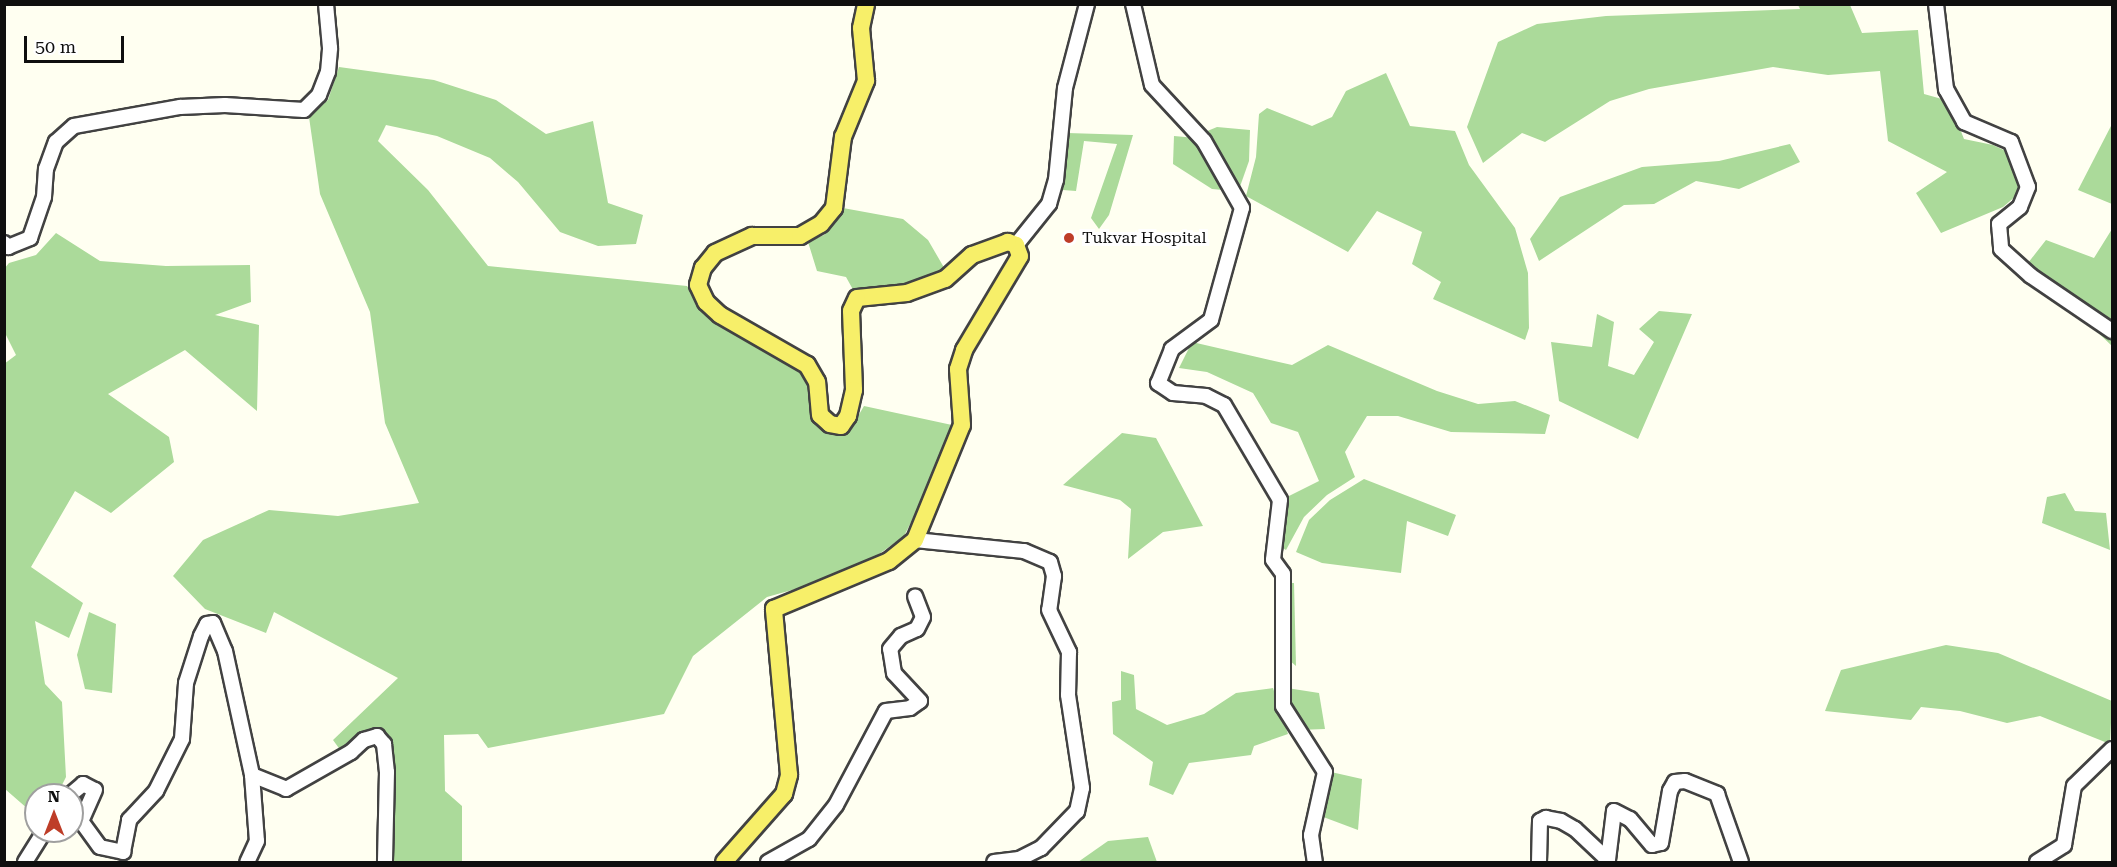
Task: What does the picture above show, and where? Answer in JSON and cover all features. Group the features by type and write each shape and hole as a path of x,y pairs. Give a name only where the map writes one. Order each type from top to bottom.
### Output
{"main road":[{"path":"724,862 784,794 789,775 774,609 794,598 846,582 889,561 915,540 962,424 958,369 964,350 1015,270 1020,256 1016,245 1008,242 972,255 945,279 907,293 857,298 851,311 854,390 848,416 841,426 830,424 820,414 817,382 807,365 720,315 706,302 698,285 703,268 715,253 752,236 800,236 821,224 834,208 843,137 866,81 861,28 866,4"}],"street":[{"path":"4,243 8,247 30,238 44,197 46,169 57,142 74,126 180,107 225,105 304,110 319,94 328,72 330,48 326,4"},
{"path":"1133,4 1152,85 1204,141 1242,208 1211,320 1172,349 1158,383 1173,393 1206,396 1224,405 1280,500 1273,560 1283,574 1283,706 1324,772 1311,835 1315,862"},
{"path":"1936,4 1946,89 1964,122 2012,142 2028,187 2020,207 1999,224 2001,249 2031,276 2112,331"},
{"path":"1016,245 1049,204 1056,180 1065,88 1089,7"},
{"path":"915,540 1024,550 1050,562 1054,576 1049,610 1070,652 1068,695 1082,788 1077,811 1041,848 1019,859 994,862"},
{"path":"768,862 809,839 836,805 886,711 910,708 920,701 894,673 890,649 901,636 917,629 923,616 915,596"},
{"path":"84,825 100,847 123,852 129,820 156,791 182,739 186,683 201,636 207,624 213,623 225,651 252,775 257,842 247,862"},
{"path":"252,775 286,789 351,752 364,740 377,736 384,744 387,772 385,862"},
{"path":"2037,862 2064,846 2074,786 2112,748"},
{"path":"1539,862 1540,821 1546,818 1561,820 1575,829 1608,860 1614,811 1630,819 1652,845 1661,843 1670,791 1675,782 1685,781 1717,794 1741,862"},
{"path":"84,784 90,784 95,790 84,814"},
{"path":"25,862 37,843"}],"green space":[{"path":"1798,5 1850,5 1862,33 1918,30 1924,94 1949,101 1964,139 1993,145 2012,154 2022,175 2017,195 2003,207 1941,233 1916,193 1947,172 1888,141 1880,71 1828,75 1773,67 1649,89 1610,101 1545,142 1522,133 1483,163 1467,127 1498,42 1537,24 1606,16 1800,9"},
{"path":"339,67 434,80 496,100 546,134 593,121 608,203 643,215 636,244 598,246 560,232 518,182 490,158 437,136 386,125 378,141 428,190 488,266 687,286 701,304 807,374 835,428 854,423 864,406 952,425 942,461 904,536 853,573 767,597 693,656 664,714 488,748 478,734 444,735 445,791 462,806 462,862 391,862 395,770 390,740 377,729 360,734 341,751 333,740 398,678 274,612 266,633 205,609 173,576 203,540 269,510 338,516 419,503 385,423 370,312 320,194 309,117 328,100"},
{"path":"1386,73 1410,126 1455,131 1469,165 1515,228 1528,273 1529,328 1525,340 1433,299 1441,282 1412,264 1422,232 1377,211 1348,252 1246,196 1256,157 1259,114 1267,108 1312,126 1332,117 1346,91"},
{"path":"2112,124 2112,204 2078,190"},
{"path":"1217,127 1250,130 1249,161 1237,195 1205,132"},
{"path":"1067,133 1133,135 1109,215 1099,229 1091,218 1117,144 1084,141 1076,191 1063,190"},
{"path":"1174,136 1196,138 1223,190 1212,189 1173,164"},
{"path":"1790,144 1800,162 1739,189 1696,181 1654,204 1624,205 1539,261 1530,239 1560,197 1642,167 1719,161"},
{"path":"843,208 903,219 928,240 946,271 910,287 856,295 846,277 817,271 808,242 824,235"},
{"path":"2112,229 2112,346 2091,326 2051,301 2046,279 2028,263 2046,240 2094,258"},
{"path":"56,233 100,261 166,266 250,265 251,302 215,315 259,325 257,411 185,350 108,394 169,437 174,462 111,513 75,491 31,567 83,603 69,638 35,621 45,684 62,702 66,777 63,783 24,783 24,806 5,789 4,364 16,355 5,333 4,269 9,263 36,255"},
{"path":"1659,311 1692,314 1638,439 1559,401 1551,342 1592,347 1597,314 1614,322 1608,366 1634,375 1654,342 1639,329"},
{"path":"1192,342 1292,365 1328,345 1437,391 1478,404 1515,401 1550,415 1545,434 1451,432 1398,416 1367,416 1345,452 1355,477 1327,495 1304,517 1286,550 1277,544 1287,497 1319,481 1298,432 1271,423 1253,393 1207,372 1179,368"},
{"path":"1122,433 1156,438 1203,526 1163,532 1128,559 1131,509 1120,500 1063,485"},
{"path":"1364,479 1456,515 1448,536 1407,521 1401,573 1322,563 1296,552 1309,520 1330,500"},
{"path":"2065,493 2075,511 2106,513 2110,550 2042,523 2047,497"},
{"path":"1286,583 1294,583 1296,666 1289,660"},
{"path":"89,612 116,624 112,693 85,689 77,655"},
{"path":"1946,645 1998,653 2112,701 2110,744 2040,716 2007,723 1960,711 1921,707 1911,720 1825,711 1841,670"},
{"path":"1121,671 1134,675 1136,709 1167,725 1204,714 1236,693 1273,688 1288,734 1254,746 1251,755 1189,763 1173,795 1149,785 1153,762 1113,734 1112,702 1121,700"},
{"path":"1287,688 1319,693 1325,729 1298,730 1287,706"},
{"path":"1331,772 1362,779 1358,830 1318,815"},
{"path":"1148,837 1157,862 1078,862 1108,841"}],"place":[{"name":"Tukvar Hospital","path":"1069,238"}]}
